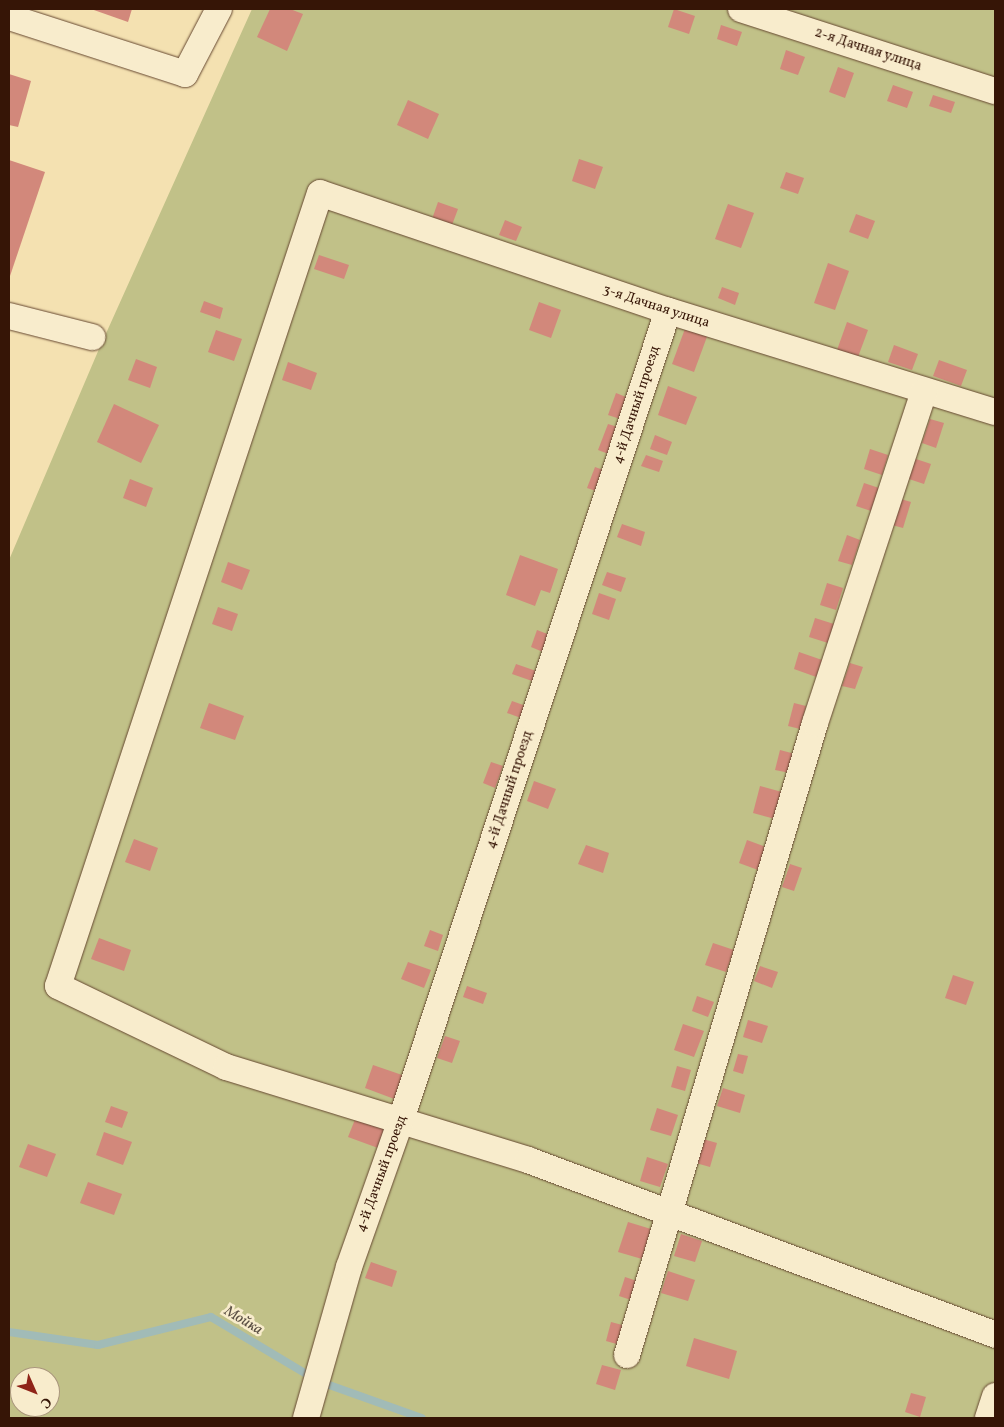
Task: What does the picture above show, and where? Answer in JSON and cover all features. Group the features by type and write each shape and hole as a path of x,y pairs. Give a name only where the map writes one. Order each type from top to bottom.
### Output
{"street":[{"path":"9,17 185,74 219,9"},
{"name":"2-я Дачная улица","path":"741,9 995,91"},
{"name":"3-я Дачная улица","path":"401,1120 226,1067 58,986 320,193 668,311 995,412"},
{"name":"4-й Дачный проезд","path":"306,1418 348,1267 401,1120 668,311"},
{"path":"9,316 92,337"},
{"path":"627,1355 815,723 924,391"},
{"path":"401,1120 671,1211 995,1335"},
{"path":"988,1418 995,1396"}],"green space":[{"path":"252,9 995,9 995,1418 9,1418 9,560 99,349"}],"building":[{"path":"91,9 132,9 128,22"},
{"path":"270,9 290,9 303,14 287,51 257,37"},
{"path":"674,9 695,16 689,34 668,27"},
{"path":"721,25 742,32 737,46 717,39"},
{"path":"786,50 805,57 798,75 780,69"},
{"path":"838,67 854,73 845,98 829,92"},
{"path":"9,74 31,81 18,127 9,125"},
{"path":"893,85 913,92 907,108 887,101"},
{"path":"933,95 955,102 951,113 929,106"},
{"path":"408,100 439,114 428,139 397,125"},
{"path":"579,159 603,167 595,189 572,181"},
{"path":"9,160 45,172 9,279"},
{"path":"786,172 804,178 798,194 780,188"},
{"path":"438,202 458,209 452,225 432,219"},
{"path":"728,204 754,213 741,248 715,239"},
{"path":"856,214 875,221 868,239 849,232"},
{"path":"505,220 522,227 516,241 499,235"},
{"path":"319,255 349,265 344,279 314,269"},
{"path":"828,263 849,271 835,310 814,303"},
{"path":"722,287 739,293 735,305 718,298"},
{"path":"204,301 223,308 220,319 200,312"},
{"path":"539,302 561,310 551,338 529,330"},
{"path":"847,322 868,330 858,357 837,350"},
{"path":"686,326 708,334 694,372 672,364"},
{"path":"216,330 242,339 234,361 208,352"},
{"path":"894,345 918,354 912,370 888,362"},
{"path":"136,359 157,367 150,388 128,380"},
{"path":"939,360 967,370 961,386 933,376"},
{"path":"288,362 317,373 311,390 282,380"},
{"path":"668,386 697,397 686,425 658,415"},
{"path":"616,393 631,399 623,420 608,415"},
{"path":"114,404 159,425 141,463 97,442"},
{"path":"930,419 944,423 936,448 922,443"},
{"path":"608,424 621,428 611,455 598,450"},
{"path":"655,435 672,442 667,455 650,449"},
{"path":"870,449 888,455 882,475 864,469"},
{"path":"646,455 663,461 659,472 641,466"},
{"path":"913,458 931,464 924,484 906,478"},
{"path":"595,467 606,471 599,492 587,488"},
{"path":"130,479 153,488 146,507 123,498"},
{"path":"864,483 879,488 871,511 856,506"},
{"path":"901,499 911,502 903,528 892,525"},
{"path":"622,524 645,532 641,546 617,537"},
{"path":"847,535 860,540 852,565 838,561"},
{"path":"520,555 558,569 550,593 541,590 535,606 506,595"},
{"path":"228,562 250,570 242,590 221,582"},
{"path":"607,572 626,578 621,592 602,585"},
{"path":"827,583 843,588 836,610 820,605"},
{"path":"599,593 616,599 609,620 592,614"},
{"path":"218,607 238,614 232,631 212,624"},
{"path":"815,618 834,624 828,643 809,637"},
{"path":"537,630 550,635 543,652 531,647"},
{"path":"799,652 825,661 819,678 794,669"},
{"path":"850,663 863,667 855,689 842,686"},
{"path":"516,664 539,672 535,682 512,674"},
{"path":"512,701 526,706 521,718 507,713"},
{"path":"209,703 244,716 235,740 200,728"},
{"path":"794,703 806,706 800,729 788,726"},
{"path":"780,750 795,754 790,773 775,770"},
{"path":"491,762 503,766 495,788 483,783"},
{"path":"534,781 556,789 548,809 527,801"},
{"path":"760,786 782,792 775,819 753,813"},
{"path":"134,839 158,848 150,871 125,862"},
{"path":"747,840 766,847 758,870 739,863"},
{"path":"586,845 609,853 603,873 578,864"},
{"path":"790,864 802,868 794,891 782,887"},
{"path":"430,930 443,935 438,951 424,946"},
{"path":"99,938 131,950 124,971 91,959"},
{"path":"713,943 734,950 726,972 705,965"},
{"path":"408,962 431,970 424,988 401,979"},
{"path":"760,966 778,972 772,988 754,981"},
{"path":"953,975 974,982 966,1005 945,998"},
{"path":"467,986 487,993 483,1004 463,997"},
{"path":"697,996 714,1002 708,1017 692,1011"},
{"path":"748,1020 768,1026 762,1043 743,1037"},
{"path":"683,1024 704,1031 694,1057 674,1050"},
{"path":"445,1036 460,1041 452,1063 437,1058"},
{"path":"738,1054 748,1056 743,1074 733,1071"},
{"path":"373,1065 405,1076 397,1100 365,1088"},
{"path":"677,1066 691,1070 685,1091 671,1087"},
{"path":"723,1088 745,1095 740,1113 717,1106"},
{"path":"111,1106 128,1112 122,1128 105,1122"},
{"path":"657,1108 678,1115 671,1136 650,1130"},
{"path":"356,1117 386,1128 378,1148 348,1137"},
{"path":"104,1132 132,1142 123,1165 96,1155"},
{"path":"703,1139 717,1143 710,1167 696,1163"},
{"path":"28,1144 56,1154 47,1177 19,1167"},
{"path":"647,1157 668,1164 660,1187 640,1181"},
{"path":"88,1182 122,1194 114,1215 80,1203"},
{"path":"628,1222 651,1229 642,1259 618,1252"},
{"path":"681,1234 702,1241 695,1262 674,1256"},
{"path":"371,1262 397,1271 392,1287 365,1278"},
{"path":"668,1271 695,1280 688,1301 661,1293"},
{"path":"625,1277 640,1282 634,1301 619,1296"},
{"path":"611,1322 626,1326 620,1345 606,1341"},
{"path":"694,1338 737,1351 729,1379 686,1366"},
{"path":"602,1365 621,1370 615,1390 596,1384"},
{"path":"911,1393 926,1397 920,1417 905,1412"}],"waterway":[{"name":"Мойка","path":"9,1332 98,1345 211,1317 318,1381 422,1418"}]}
